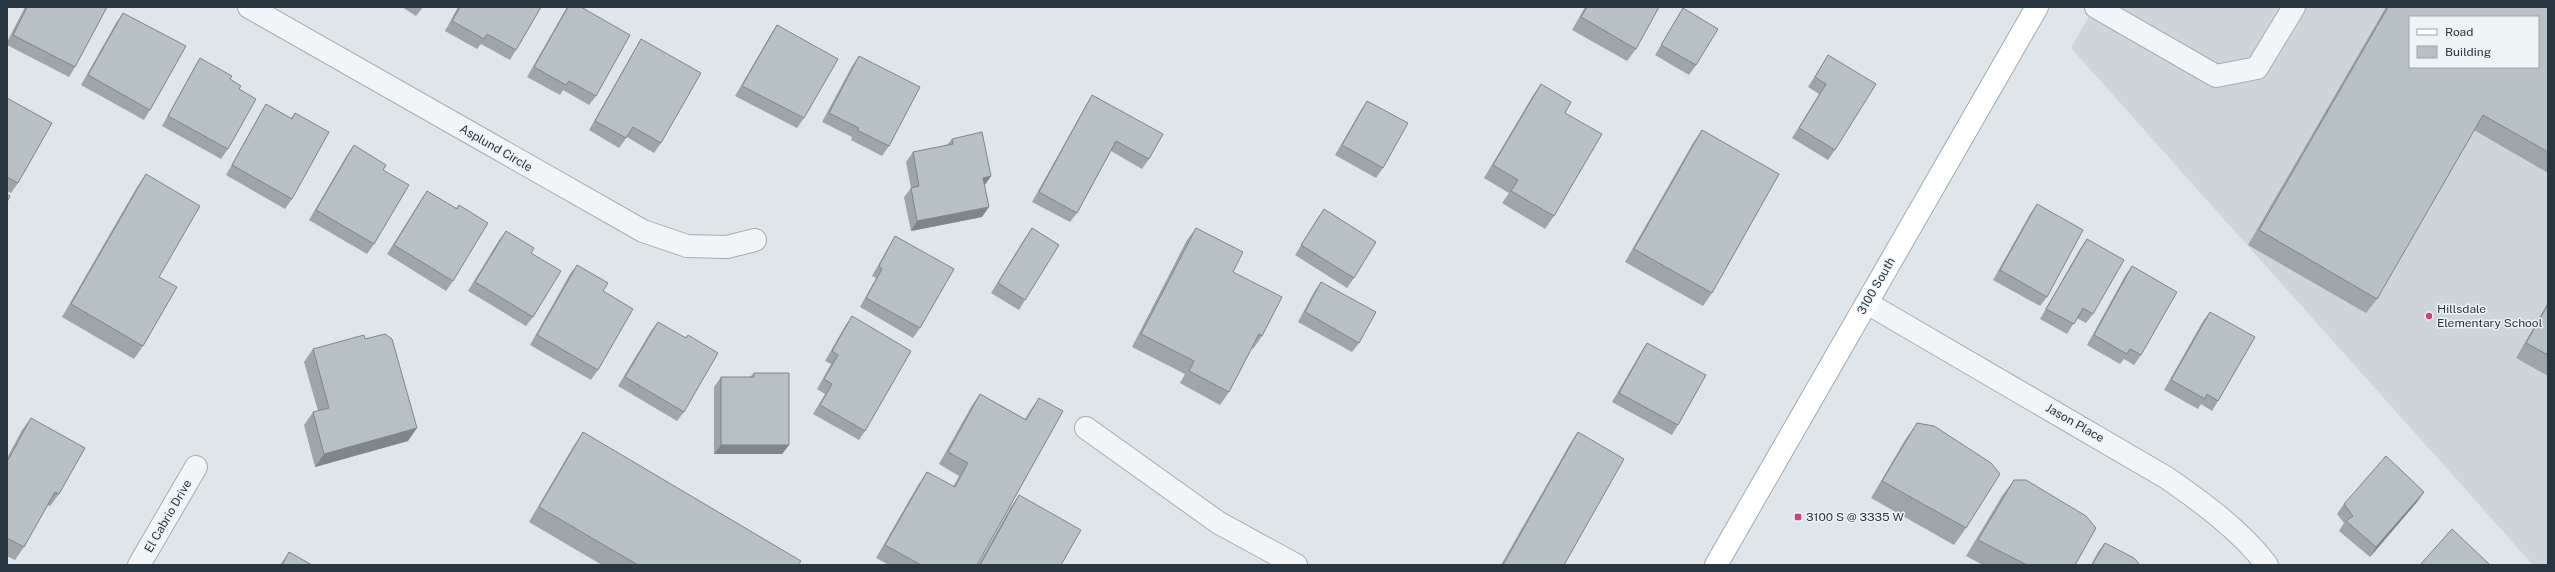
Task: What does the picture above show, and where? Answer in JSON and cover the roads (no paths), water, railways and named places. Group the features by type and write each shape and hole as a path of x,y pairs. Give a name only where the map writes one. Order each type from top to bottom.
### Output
{"main road":[{"name":"3100 South","path":"1716,565 2037,7"}],"street":[{"name":"Asplund Circle","path":"249,7 644,231 687,246 727,247 755,240"},
{"path":"2096,7 2216,76 2257,68 2294,7"},
{"name":"Jason Place","path":"1867,303 2167,478 2208,507 2235,530 2267,565"},
{"path":"1086,428 1219,523 1296,565"},
{"name":"El Cabrio Drive","path":"139,565 196,467"}],"place":[{"name":"Hillsdale Elementary School","path":"2429,316"},
{"name":"3100 S @ 3335 W","path":"1798,517"}]}
